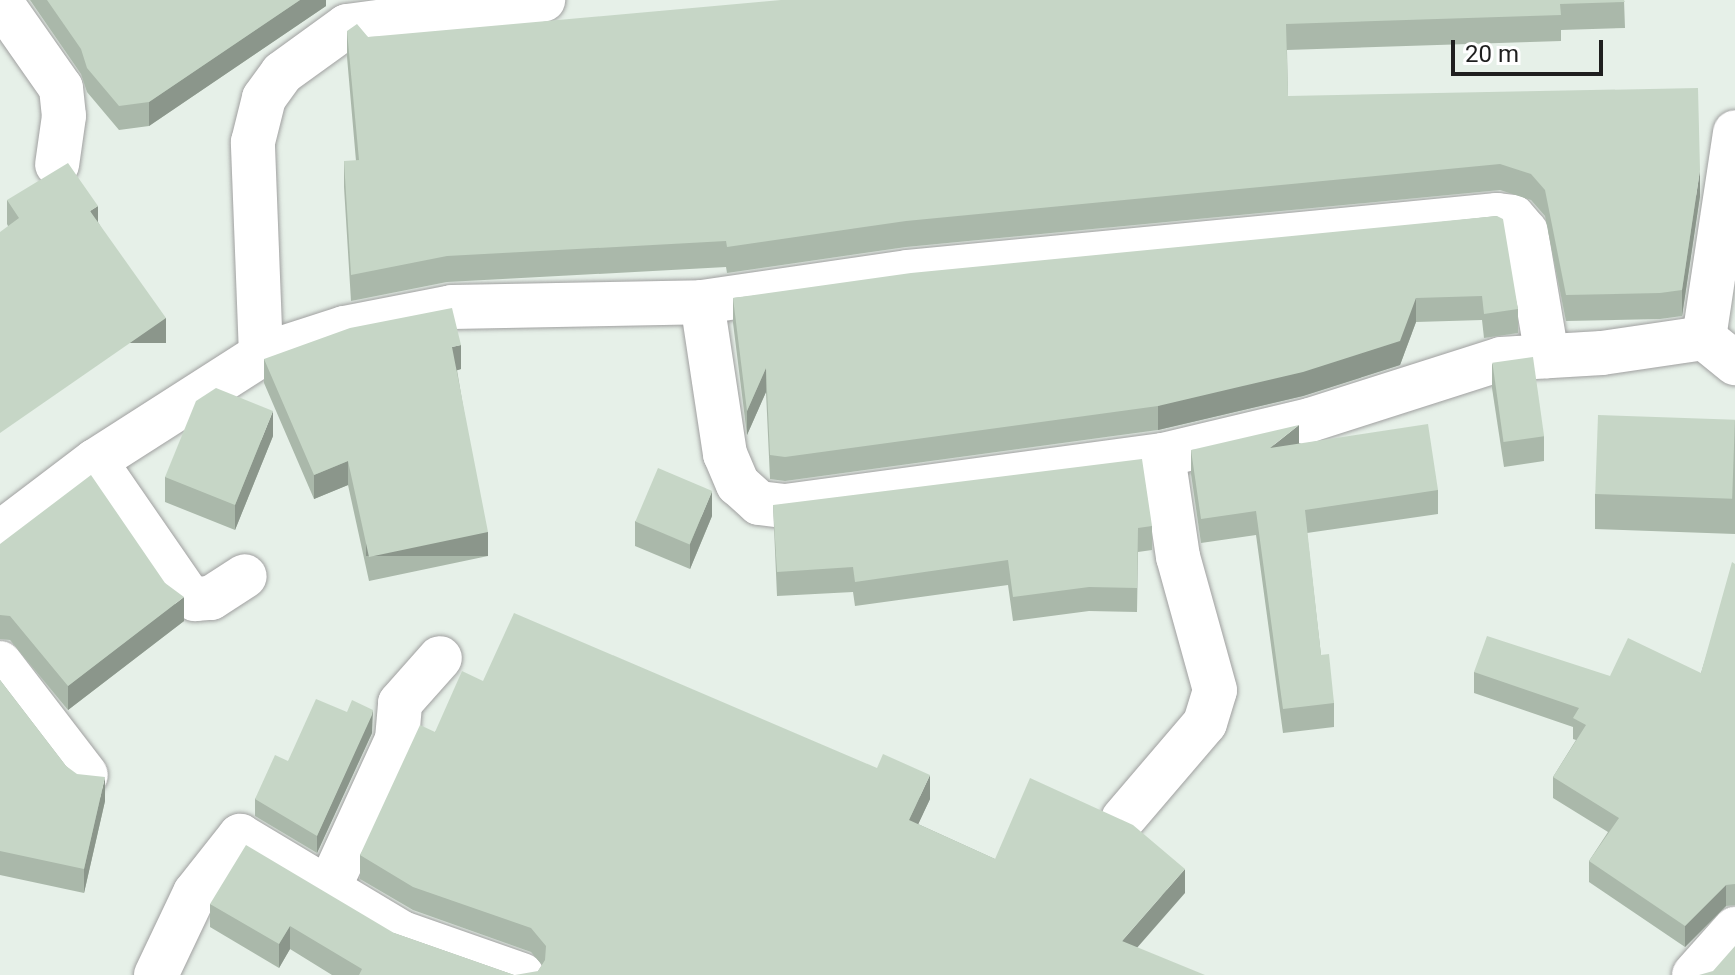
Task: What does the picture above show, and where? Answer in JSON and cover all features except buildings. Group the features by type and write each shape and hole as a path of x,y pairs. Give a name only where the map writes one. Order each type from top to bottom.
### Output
{"street":[{"path":"261,355 253,142 264,98 282,73 341,13 543,0"},
{"path":"0,1 61,88 64,116 57,165"},
{"path":"702,302 725,454 738,484 759,503 798,505 1163,455 1310,420 1501,359 1720,350 1735,132"},
{"path":"0,533 95,461 261,355 344,328 452,307 702,302 908,272 1497,215 1513,217 1526,232 1547,356"},
{"path":"1123,819 1205,723 1215,690 1178,557 1163,455"},
{"path":"95,461 186,593 195,599 211,598 245,576"},
{"path":"328,890 397,739 400,703 440,658"},
{"path":"0,663 86,775"},
{"path":"156,975 195,893 240,836 402,933 522,975"},
{"path":"1694,975 1735,929"}]}
